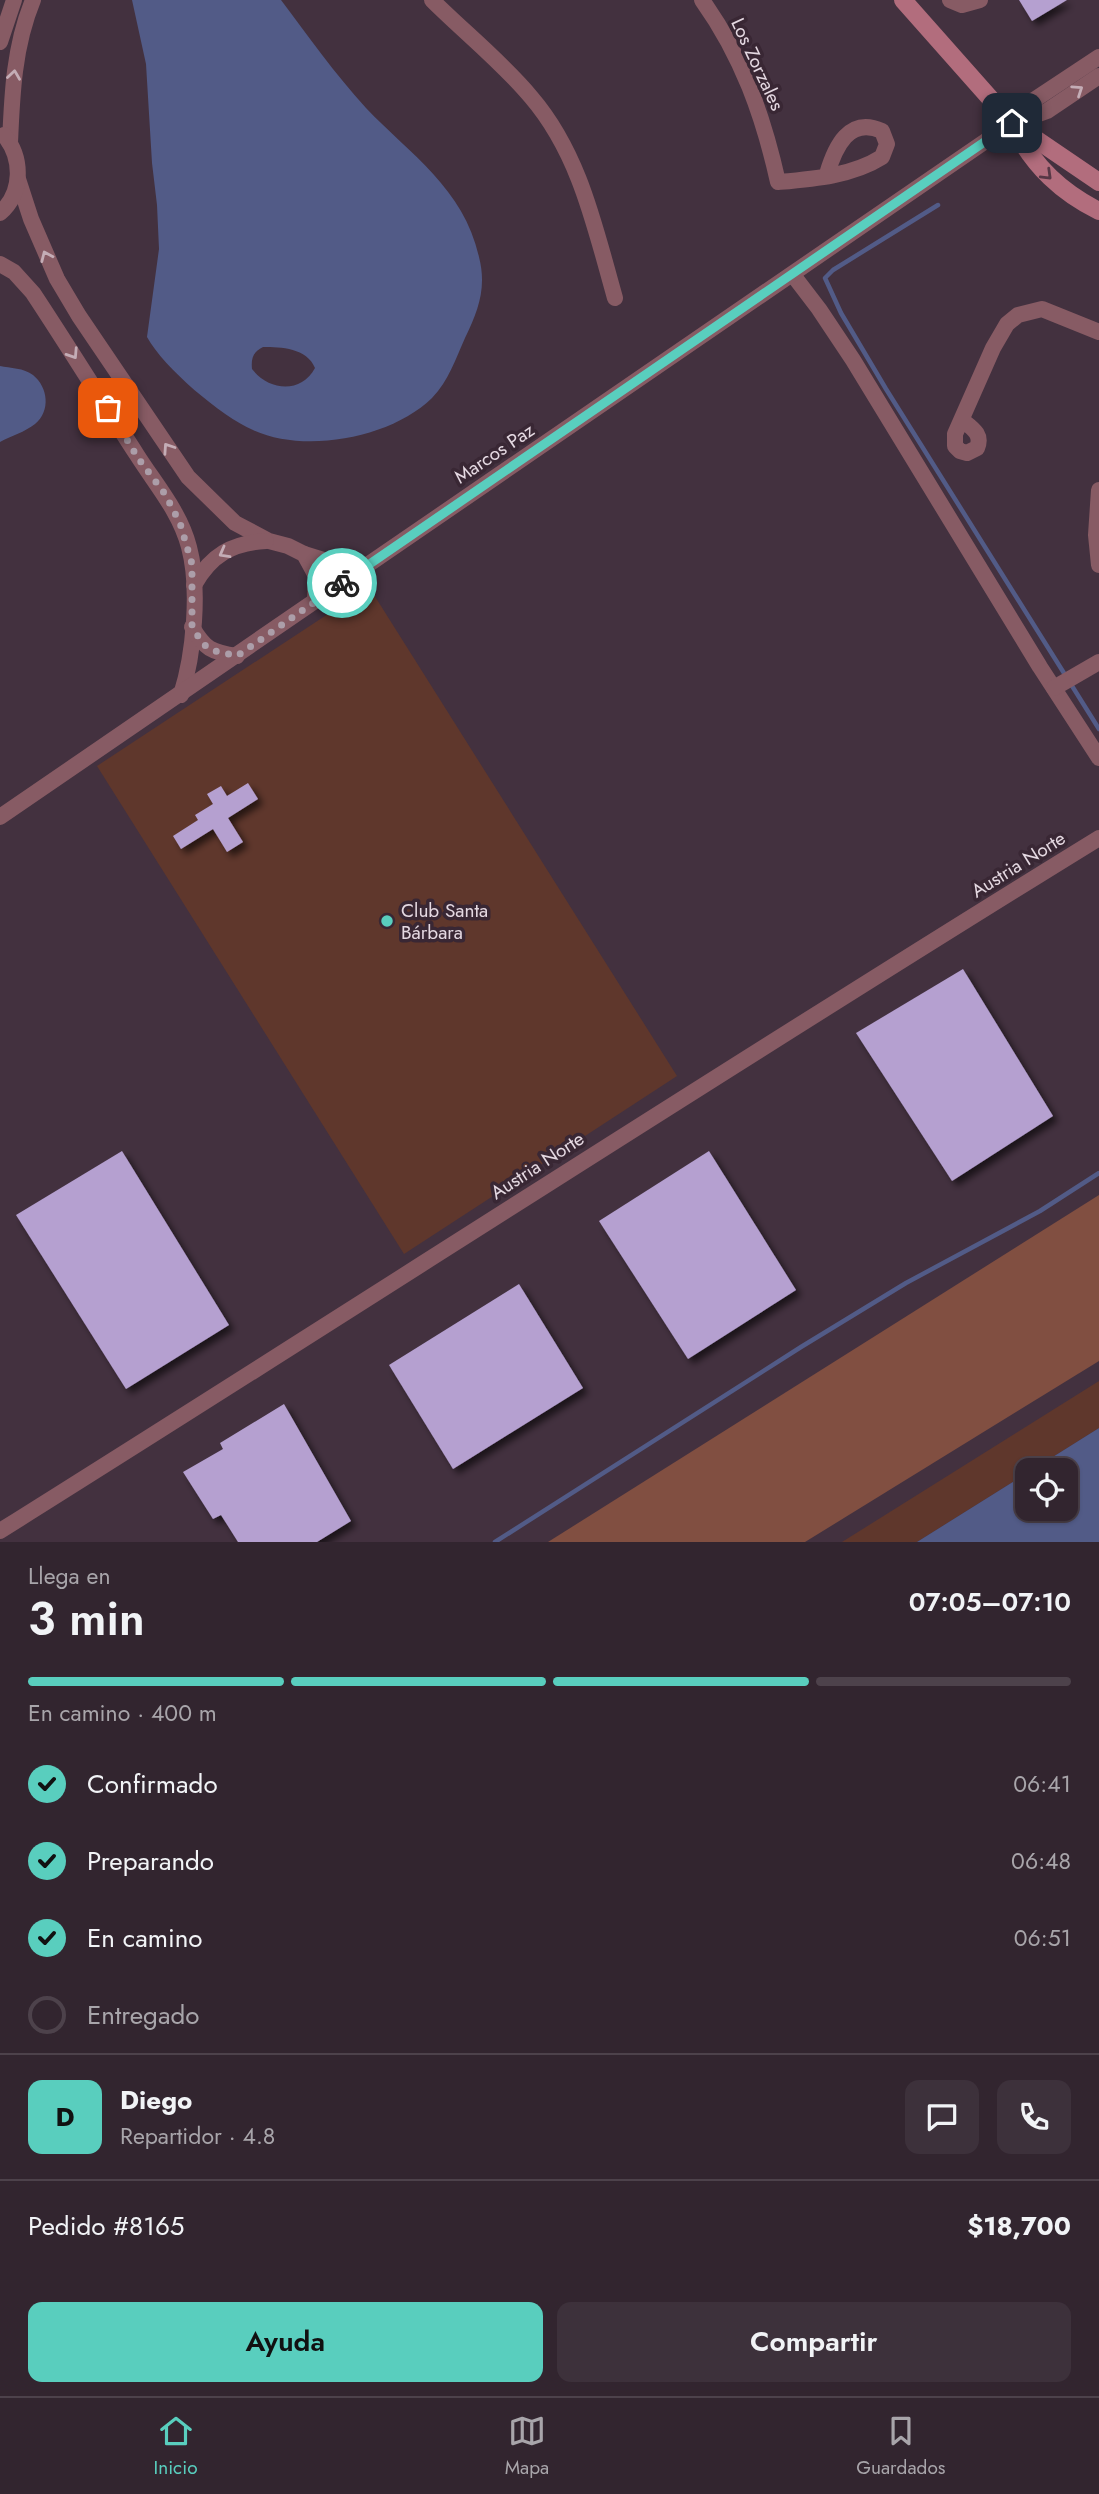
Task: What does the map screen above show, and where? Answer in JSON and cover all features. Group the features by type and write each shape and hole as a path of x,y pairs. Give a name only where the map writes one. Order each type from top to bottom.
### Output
{"street":[{"path":"0,41 14,0"},
{"path":"33,0 17,57 5,137 17,160 18,179 31,219 57,279 188,477 235,523 269,541 336,565 367,565"},
{"path":"432,0 532,98 562,142 586,199 615,298"},
{"name":"Los Zorzales","path":"702,0 738,60 754,97 768,136 778,182 827,174"},
{"path":"903,0 1012,123 1064,161 1099,182"},
{"path":"950,0 962,5 981,0"},
{"path":"1012,123 1031,102 1099,57"},
{"path":"1012,123 1047,111 1099,76"},
{"path":"1012,123 1025,149 1046,175 1072,197 1099,211"},
{"name":"Marcos Paz","path":"0,817 1012,123"},
{"path":"0,213 13,195 18,179"},
{"path":"0,264 14,272 33,293 138,458 165,494 180,523 189,546 194,586 190,665 180,695"},
{"path":"793,275 853,360 1063,683 1099,758"},
{"path":"962,420 993,348 1007,324 1018,315 1042,309 1099,332"},
{"path":"1099,490 1096,535 1099,565"},
{"path":"194,586 204,567 229,549 253,542 269,541"},
{"path":"304,554 316,576 315,601"},
{"path":"192,626 202,643 211,650 237,656"},
{"path":"1063,683 1099,662"},
{"name":"Austria Norte","path":"0,1531 1099,838"}],"shaded area":[{"name":"Club Santa Bárbara","path":"369,587 677,1076 404,1254 97,766"},
{"path":"1099,1195 1099,1361 805,1542 548,1542"},
{"path":"1099,1381 1099,1428 1051,1458 1015,1458 1015,1481 917,1542 842,1542"}],"water":[{"path":"132,0 281,0 366,108 449,192 472,233 481,268 482,289 474,318 447,377 432,398 415,412 371,432 347,438 297,441 274,437 253,430 210,403 166,363 155,349 147,337 159,249 146,64","holes":["263,347 285,348 300,353 306,356 315,368 302,382 293,386 267,382 252,369 253,356"]},
{"path":"0,366 33,375 42,386 46,399 44,413 35,424 0,442"},
{"path":"1099,1428 1099,1542 917,1542 1015,1481 1015,1521 1078,1521 1078,1458 1051,1458"}],"building":[{"path":"1019,0 1067,0 1032,21"},
{"path":"248,783 258,799 228,818 243,842 227,852 213,829 181,849 173,836 198,820 195,815 213,804 207,794 221,786 227,796"},
{"path":"963,969 1053,1116 952,1181 856,1033"},
{"path":"122,1151 229,1325 126,1389 16,1215"},
{"path":"709,1151 796,1290 688,1359 599,1221"},
{"path":"519,1284 583,1388 453,1469 389,1365"},
{"path":"284,1404 351,1521 317,1542 238,1542 221,1515 213,1519 183,1472 223,1449 220,1443"}],"waterway":[{"path":"938,205 833,270 825,278 841,313 886,389 1099,729"},
{"path":"495,1542 801,1347 906,1283 1040,1211 1099,1173"}],"way so far":[{"path":"108,408 138,458 165,494 180,523 189,546 192,564 192,626 202,643 211,650 237,656 342,583"}],"place":[{"name":"Club Santa Bárbara","path":"387,921"}],"route":[{"path":"342,583 1012,123"}]}
